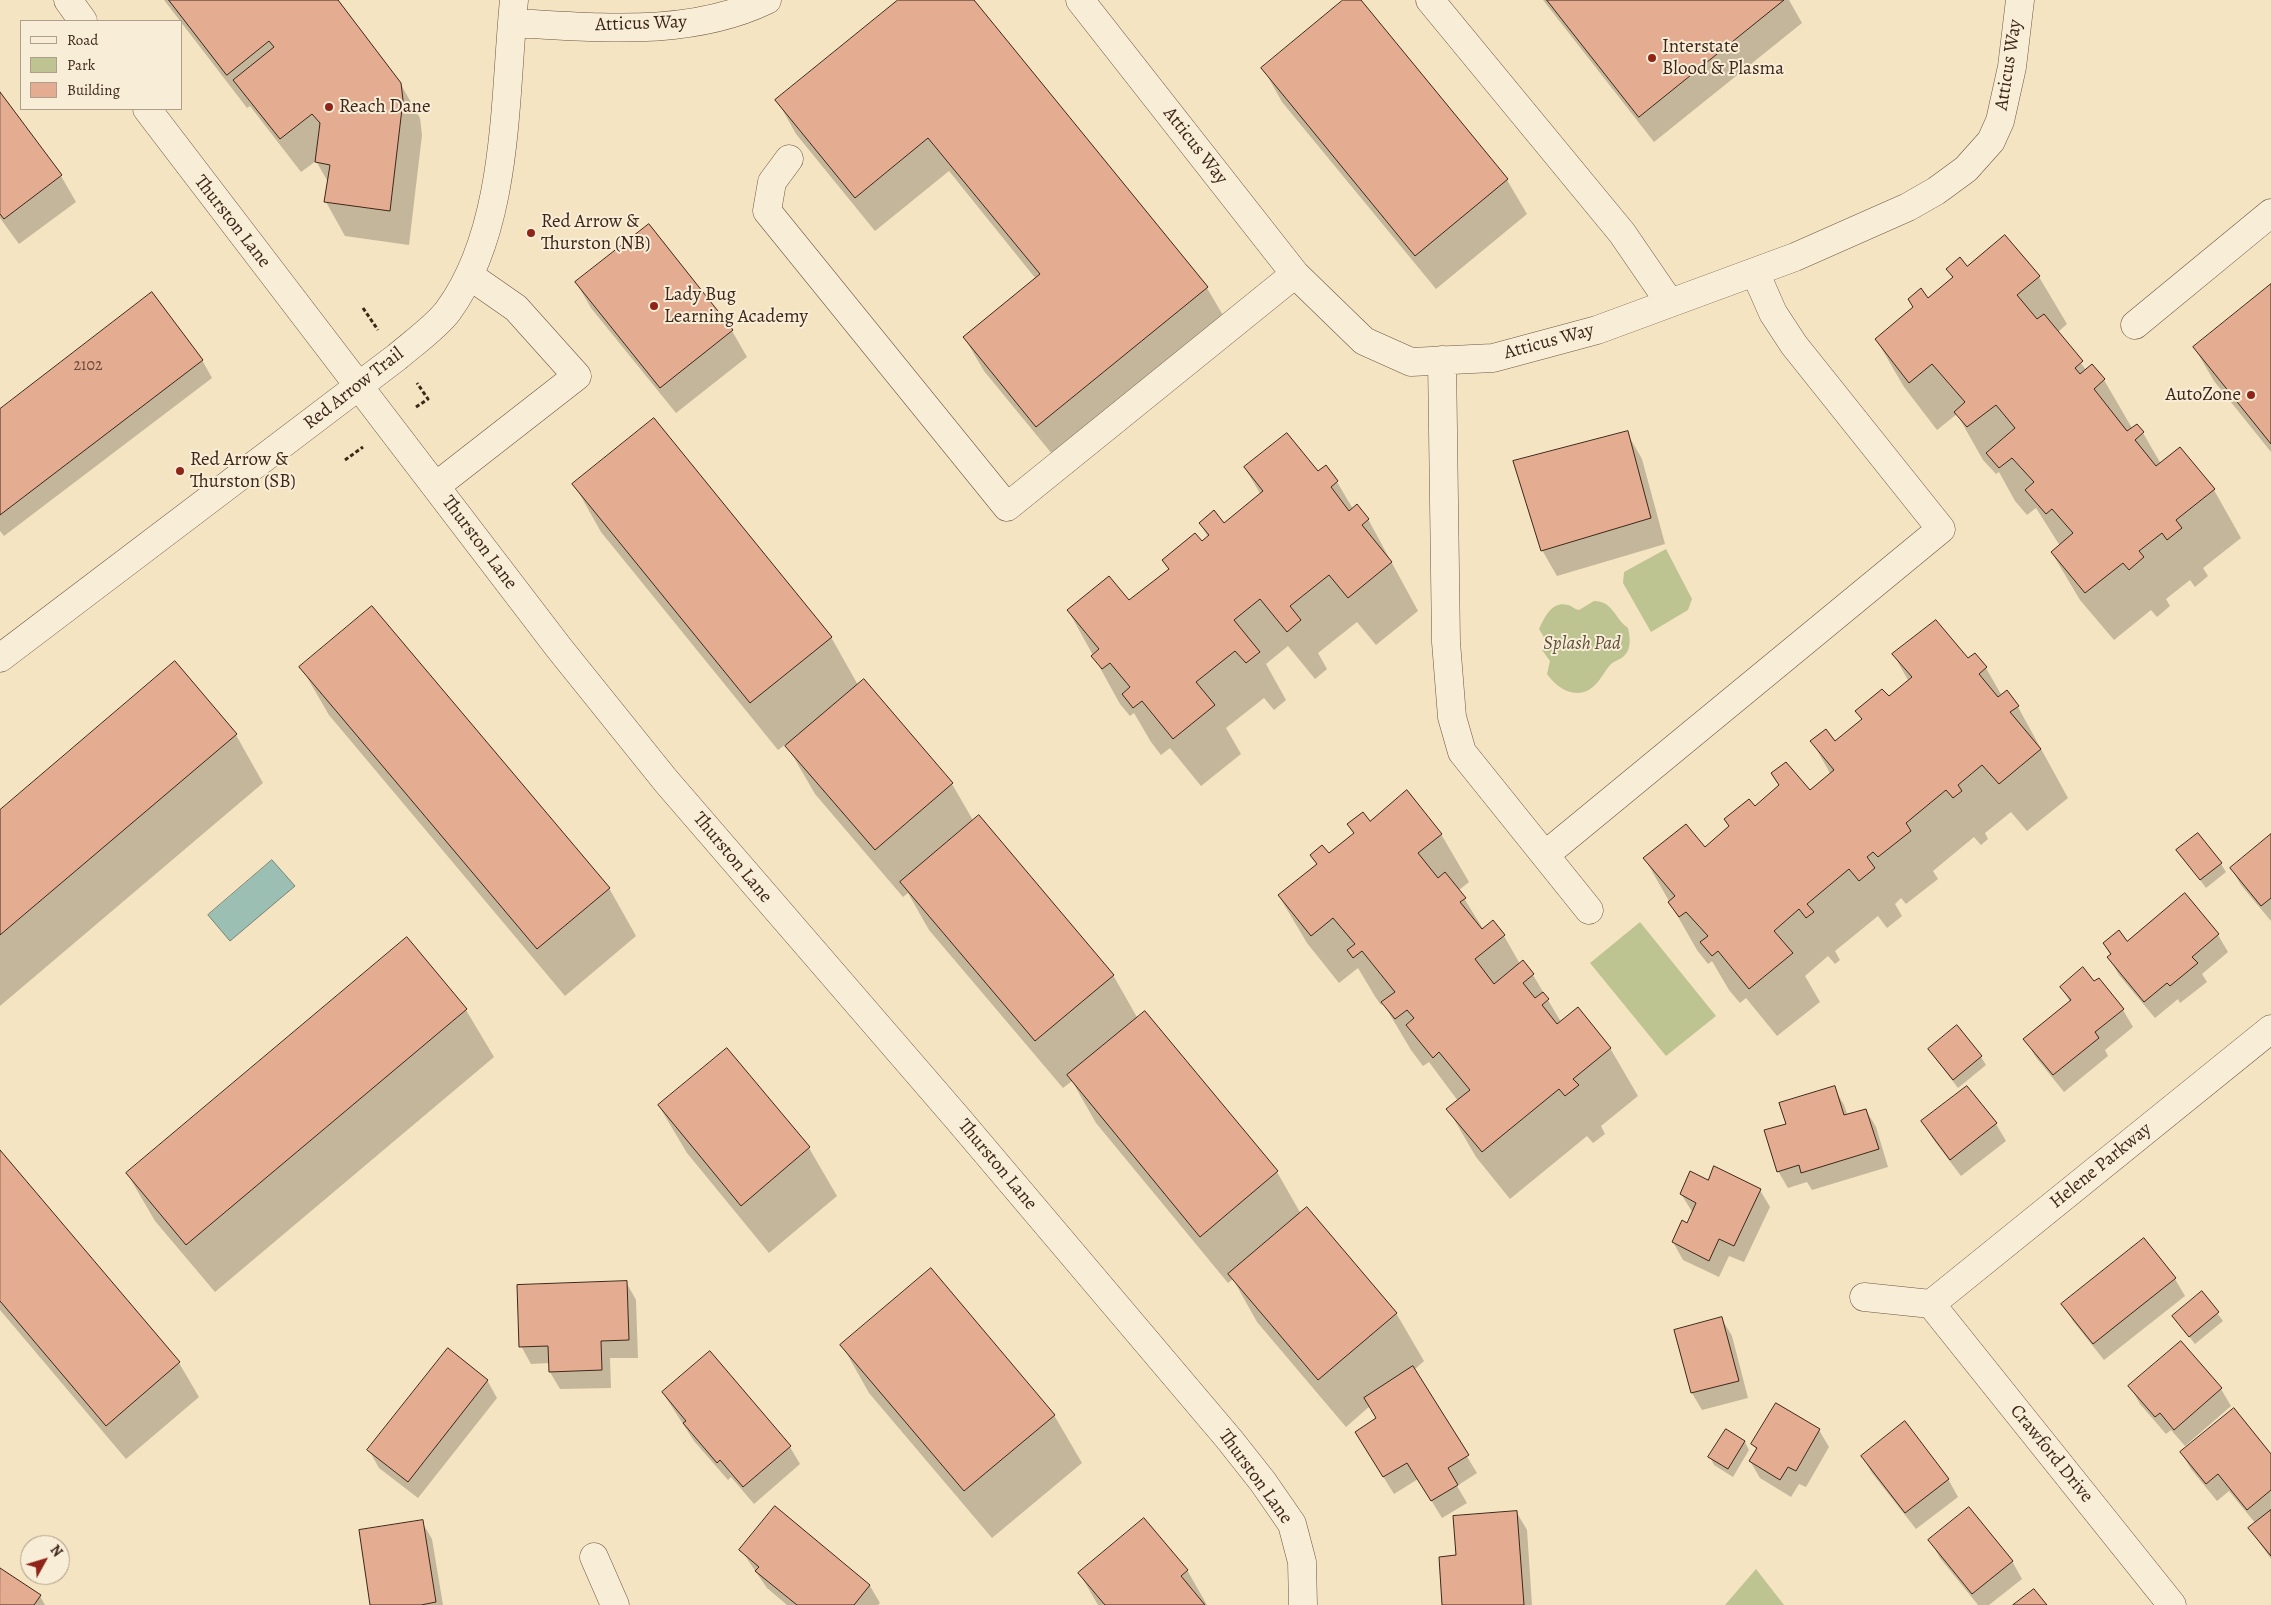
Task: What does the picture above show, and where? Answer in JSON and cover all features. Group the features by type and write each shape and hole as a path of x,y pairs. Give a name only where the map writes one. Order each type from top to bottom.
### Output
{"street":[{"path":"68,0 82,20"},
{"name":"Atticus Way","path":"513,12 664,27 706,21 745,10 768,0"},
{"name":"Atticus Way","path":"1080,0 1295,274 1364,342 1412,362 1493,358 1597,330 1795,257 1908,207 1936,191 1966,169 1990,141 2000,121 2012,67 2020,0"},
{"path":"1430,0 1622,234 1670,303"},
{"name":"Red Arrow Trail","path":"0,658 397,357 446,313 470,276 487,228 499,164 513,12"},
{"name":"Thurston Lane","path":"148,110 559,648 666,781 958,1119 1229,1439 1263,1482 1292,1524 1302,1562 1303,1604"},
{"path":"789,158 772,182 767,211 1007,506 1295,274"},
{"path":"2135,325 2271,213"},
{"path":"1544,855 1941,529 1794,345 1773,313 1755,272"},
{"path":"436,486 577,376 516,308 470,276"},
{"path":"1442,360 1446,642 1452,717 1462,752 1589,910"},
{"name":"Helene Parkway","path":"1931,1304 2271,1029"},
{"path":"1864,1297 1931,1304"},
{"name":"Crawford Drive","path":"1931,1304 2172,1605"},
{"path":"594,1557 615,1605"}],"green space":[{"path":"1666,549 1692,599 1688,610 1651,632 1623,583 1624,572"},
{"name":"Splash Pad","path":"1594,601 1609,607 1628,628 1630,639 1628,651 1623,657 1613,662 1598,682 1589,689 1583,692 1569,692 1557,685 1547,674 1550,661 1542,650 1545,639 1539,629 1553,607 1562,604 1579,610"},
{"path":"1640,922 1716,1016 1666,1056 1590,963"},
{"path":"1756,1569 1784,1605 1725,1605"}],"water":[{"path":"272,860 295,886 230,941 208,915"}],"building":[{"name":"Reach Dane","path":"169,0 338,0 401,83 403,100 390,211 324,202 330,165 315,162 320,123 312,114 280,139 233,80 274,47 269,41 227,75"},
{"path":"898,0 974,0 1208,287 1036,427 963,337 1040,274 928,138 855,198 775,100"},
{"path":"1343,0 1361,0 1508,179 1415,256 1261,68"},
{"name":"Interstate Blood & Plasma","path":"1547,0 1784,0 1639,117"},
{"path":"0,92 62,175 4,219 0,214"},
{"name":"Lady Bug Learning Academy","path":"649,224 733,330 660,388 575,282"},
{"path":"2005,235 2040,276 2017,295 2037,319 2044,314 2083,361 2075,368 2080,374 2092,364 2105,379 2094,389 2127,431 2137,424 2144,432 2135,440 2156,466 2180,447 2215,489 2176,520 2182,528 2167,540 2162,533 2139,551 2144,557 2129,570 2123,563 2085,593 2051,552 2073,533 2052,509 2046,514 2025,490 2034,482 2012,458 1999,468 1986,453 2015,428 1996,405 1967,427 1954,412 1965,402 1932,364 1909,383 1875,339 1913,307 1908,299 1921,288 1928,298 1953,277 1946,269 1960,257 1967,266"},
{"name":"AutoZone","path":"2271,284 2271,444 2193,347"},
{"path":"152,292 203,360 0,515 0,409"},
{"path":"654,418 832,637 750,703 572,484"},
{"path":"1628,431 1651,518 1541,551 1513,461"},
{"path":"1287,433 1318,471 1326,465 1338,481 1331,487 1349,511 1357,504 1369,519 1362,525 1392,562 1348,598 1329,575 1290,606 1301,620 1287,632 1260,599 1234,620 1260,652 1246,663 1235,651 1196,682 1215,705 1173,739 1142,701 1133,708 1122,694 1130,687 1110,663 1102,669 1091,656 1099,649 1067,610 1109,576 1129,600 1169,569 1162,560 1195,533 1202,541 1209,535 1199,523 1214,510 1224,523 1263,491 1244,467"},
{"path":"372,606 610,888 537,949 299,667"},
{"path":"1936,620 1968,658 1975,653 1987,667 1979,674 1998,697 2007,690 2019,706 2010,712 2041,749 1999,784 1982,765 1958,785 1962,791 1953,798 1946,790 1906,823 1911,831 1878,857 1873,852 1867,857 1875,868 1859,881 1849,869 1807,904 1814,912 1806,918 1799,909 1774,931 1793,953 1749,989 1718,951 1712,956 1700,942 1708,936 1686,912 1679,917 1668,902 1675,896 1643,858 1686,824 1705,847 1729,826 1724,819 1749,799 1755,806 1779,785 1771,773 1786,762 1810,790 1834,770 1810,741 1826,729 1835,741 1862,719 1855,711 1882,689 1889,696 1912,677 1892,654"},
{"path":"175,661 237,734 0,935 0,810"},
{"path":"864,679 953,783 875,850 785,746"},
{"path":"1407,790 1442,834 1418,853 1438,878 1445,872 1466,898 1460,902 1482,929 1493,920 1505,935 1475,959 1494,984 1523,960 1534,974 1523,983 1535,998 1543,992 1549,999 1542,1005 1557,1024 1578,1007 1611,1048 1573,1079 1579,1085 1565,1096 1559,1089 1482,1152 1446,1109 1470,1090 1439,1052 1433,1058 1406,1025 1414,1018 1407,1010 1395,1019 1381,1002 1395,992 1362,951 1353,958 1347,950 1355,944 1333,918 1311,936 1278,895 1317,864 1310,855 1322,845 1329,853 1354,833 1347,824 1363,812 1370,821"},
{"path":"979,815 1114,975 1035,1041 900,882"},
{"path":"2198,833 2222,863 2200,880 2176,850"},
{"path":"2271,834 2271,898 2261,906 2230,868"},
{"path":"2185,893 2219,934 2192,957 2198,963 2170,986 2167,983 2144,1002 2107,957 2111,954 2103,943 2119,930 2127,941"},
{"path":"407,937 467,1009 186,1245 126,1173"},
{"path":"2083,967 2094,981 2099,978 2124,1009 2095,1032 2099,1038 2053,1075 2023,1039 2071,1000 2060,987"},
{"path":"1145,1011 1278,1171 1200,1237 1067,1075"},
{"path":"1957,1025 1982,1056 1953,1080 1928,1049"},
{"path":"727,1048 810,1147 741,1206 658,1105"},
{"path":"1835,1086 1844,1115 1866,1109 1879,1149 1801,1173 1799,1165 1777,1172 1764,1130 1786,1124 1779,1103"},
{"path":"1967,1086 1997,1123 1950,1160 1921,1121"},
{"path":"0,1150 180,1362 106,1426 0,1301"},
{"path":"1714,1166 1761,1189 1734,1246 1719,1239 1709,1261 1672,1242 1682,1220 1687,1223 1696,1203 1680,1194 1690,1171 1708,1180"},
{"path":"1307,1207 1397,1313 1318,1380 1228,1274"},
{"path":"2144,1238 2176,1278 2093,1344 2061,1304"},
{"path":"931,1268 1055,1415 964,1491 840,1345"},
{"path":"627,1281 629,1340 601,1341 602,1370 549,1372 548,1346 519,1347 517,1285"},
{"path":"2202,1291 2219,1312 2189,1337 2172,1316"},
{"path":"1722,1317 1739,1381 1691,1393 1674,1330"},
{"path":"2181,1341 2222,1388 2174,1430 2160,1413 2155,1417 2128,1386"},
{"path":"448,1348 488,1380 408,1482 367,1450"},
{"path":"710,1351 791,1446 743,1487 720,1460 717,1463 683,1423 686,1421 662,1392"},
{"path":"1413,1366 1469,1455 1448,1468 1458,1485 1431,1501 1407,1463 1383,1477 1355,1432 1376,1418 1364,1398"},
{"path":"1776,1403 1820,1429 1796,1471 1788,1467 1780,1480 1749,1461 1757,1448 1751,1444"},
{"path":"2234,1408 2271,1454 2271,1490 2247,1510 2218,1474 2206,1484 2180,1452"},
{"path":"1905,1421 1949,1479 1905,1513 1861,1456"},
{"path":"1726,1429 1745,1441 1728,1469 1708,1457"},
{"path":"775,1506 870,1585 854,1605 797,1605 755,1571 759,1567 739,1550"},
{"path":"1969,1507 2013,1561 1972,1594 1928,1540"},
{"path":"2271,1510 2271,1556 2248,1528"},
{"path":"1517,1511 1524,1605 1442,1605 1439,1557 1456,1555 1453,1516"},
{"path":"1144,1518 1188,1570 1181,1576 1205,1605 1105,1605 1078,1573"},
{"path":"423,1520 436,1602 421,1605 370,1605 359,1530"},
{"path":"0,1568 20,1581 20,1585 26,1585 41,1595 34,1605 0,1605"},
{"path":"2034,1589 2047,1605 2013,1605"}],"place":[{"name":"Interstate Blood & Plasma","path":"1652,58"},
{"name":"Reach Dane","path":"329,107"},
{"name":"Red Arrow & Thurston (NB)","path":"531,233"},
{"name":"Lady Bug Learning Academy","path":"654,306"},
{"name":"AutoZone","path":"2251,395"},
{"name":"Red Arrow & Thurston (SB)","path":"180,471"}]}
